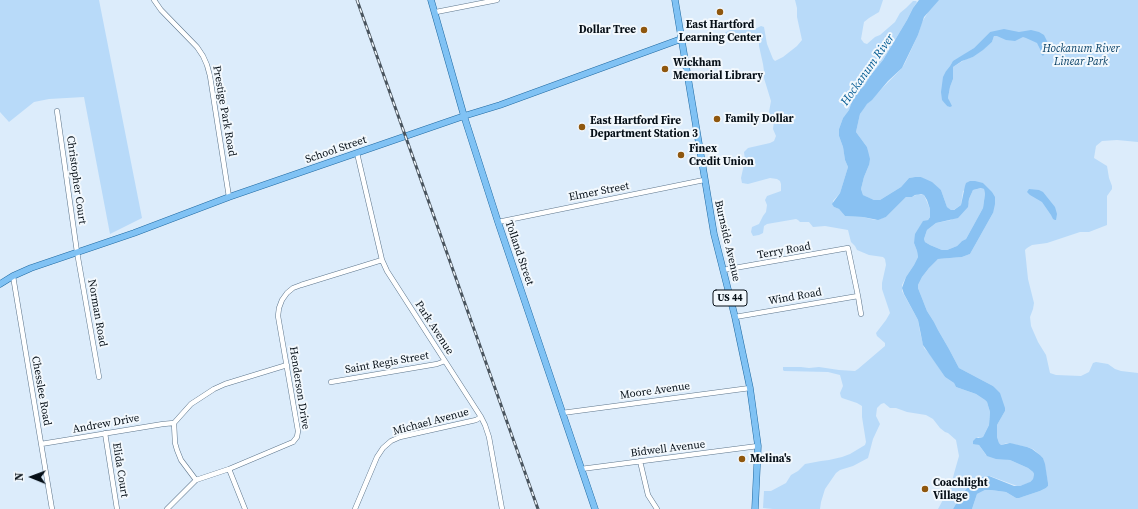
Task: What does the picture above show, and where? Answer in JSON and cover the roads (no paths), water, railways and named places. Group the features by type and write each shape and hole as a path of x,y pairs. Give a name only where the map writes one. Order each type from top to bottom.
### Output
{"main road":[{"name":"Tolland Street","path":"431,0 436,12 464,116 498,222 595,509"},
{"name":"Burnside Avenue","path":"675,0 714,234 735,317 750,388 758,446 755,509"},
{"name":"School Street","path":"0,284 13,276 32,268 134,233 230,197 500,105 681,39"}],"street":[{"name":"Prestige Park Road","path":"154,0 161,10 197,48 207,65 230,197"},
{"path":"436,12 497,0"},
{"name":"Christopher Court","path":"57,111 77,252"},
{"name":"Park Avenue","path":"358,153 382,260 387,271 485,425 489,437 502,509"},
{"name":"Elmer Street","path":"498,222 704,180"},
{"name":"Terry Road","path":"723,270 848,248 858,296"},
{"name":"Norman Road","path":"77,252 99,377"},
{"name":"Henderson Drive","path":"167,509 196,480 229,469 293,442 297,437 298,431 278,316 282,300 293,288 300,285 382,260"},
{"name":"Chesslee Road","path":"13,276 52,509"},
{"path":"858,296 861,314"},
{"name":"Wind Road","path":"735,317 858,296"},
{"name":"Saint Regis Street","path":"331,382 437,364 445,360"},
{"path":"196,480 181,460 177,450 175,443 174,423 191,404 214,389 225,384 287,365"},
{"name":"Moore Avenue","path":"562,413 750,388"},
{"name":"Michael Avenue","path":"355,509 377,457 383,448 391,441 400,437 476,420 481,417"},
{"name":"Andrew Drive","path":"41,444 174,423"},
{"name":"Elida Court","path":"105,434 117,509"},
{"name":"Bidwell Avenue","path":"581,469 758,446"},
{"path":"640,461 648,495 656,509"},
{"path":"229,469 245,509"}],"railway":[{"path":"357,0 538,509"}],"place":[{"name":"East Hartford Learning Center","path":"720,12"},
{"name":"Dollar Tree","path":"644,30"},
{"name":"Wickham Memorial Library","path":"665,69"},
{"name":"Family Dollar","path":"717,119"},
{"name":"East Hartford Fire Department Station 3","path":"582,127"},
{"name":"Finex Credit Union","path":"681,155"},
{"name":"Melina's","path":"742,459"},
{"name":"Coachlight Village","path":"925,489"}],"park label":[{"name":"Hockanum River Linear Park","path":"1081,55"}],"water label":[{"name":"Hockanum River","path":"868,70"}]}
